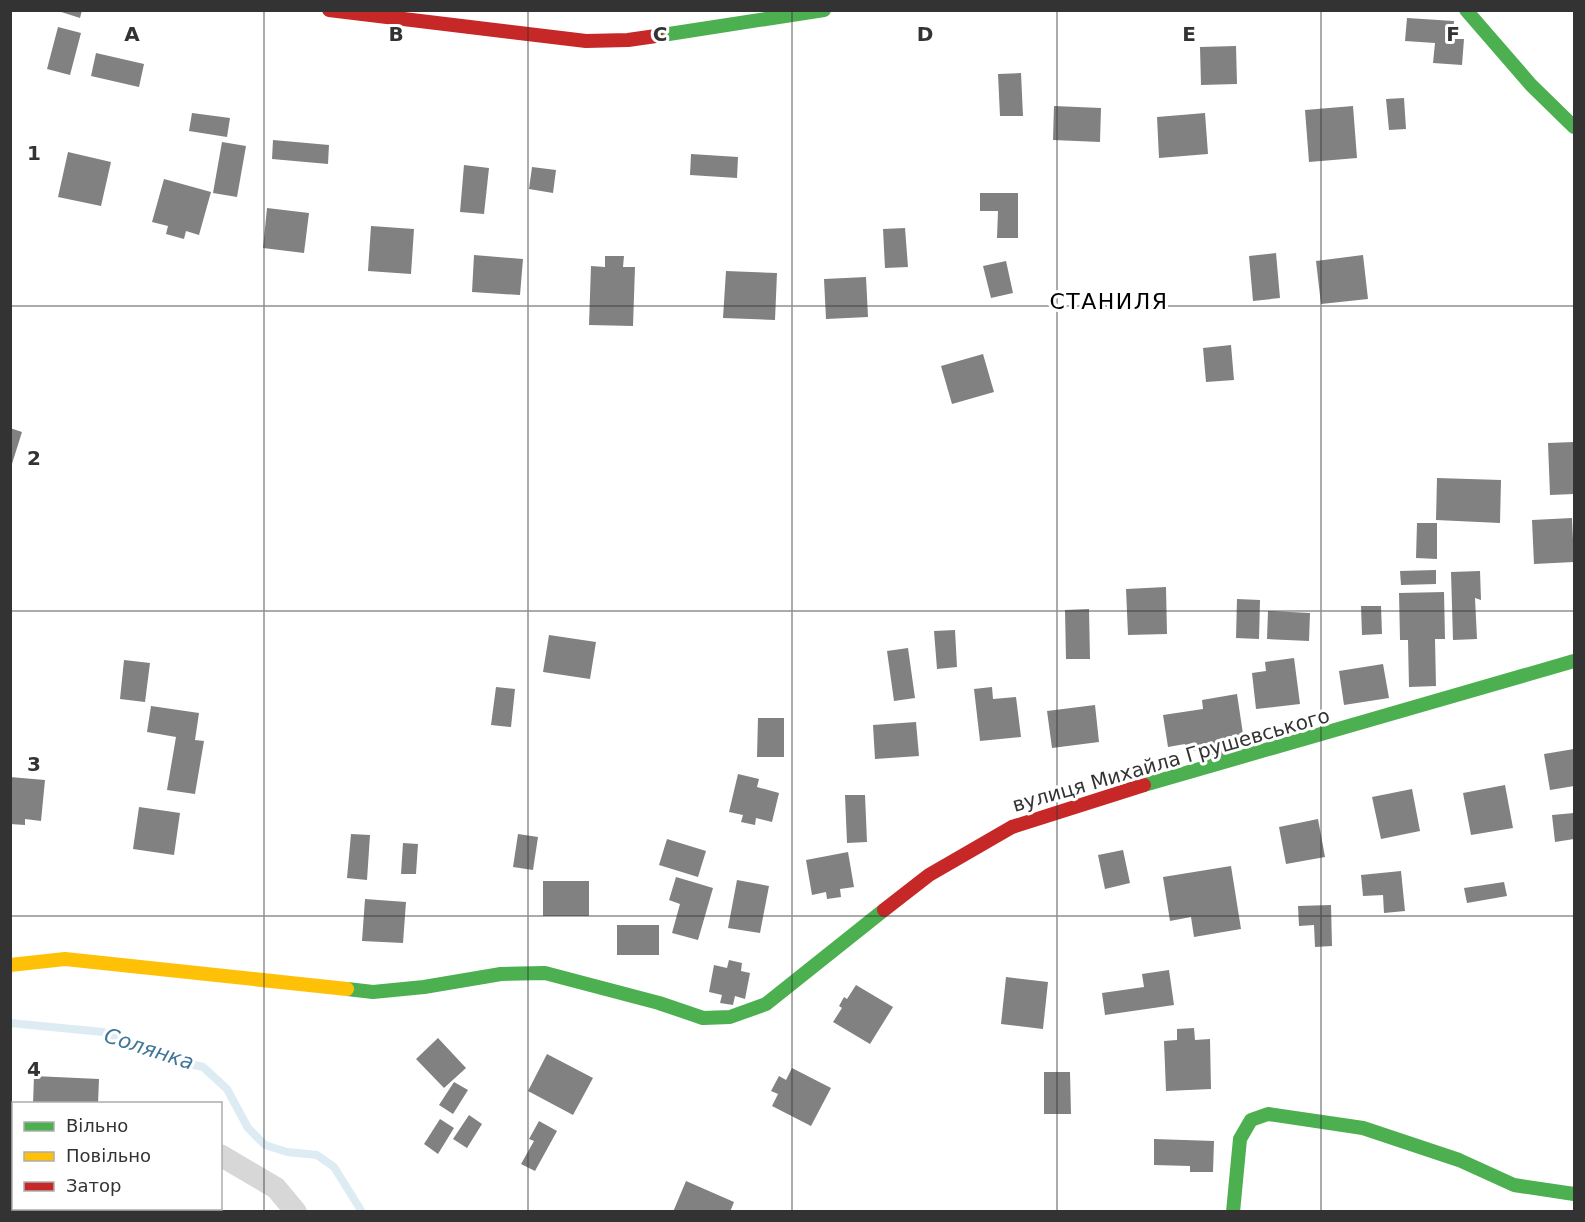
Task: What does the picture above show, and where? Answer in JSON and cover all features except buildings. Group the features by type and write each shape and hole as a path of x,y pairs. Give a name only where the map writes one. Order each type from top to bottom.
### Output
{"street":[{"path":"329,10 586,41 628,40 824,10"},
{"path":"1466,10 1531,85 1575,127"},
{"name":"вулиця Михайла Грушевського","path":"10,965 65,959 373,992 424,987 501,974 545,973 659,1002 703,1018 730,1017 766,1004 929,875 1012,827 1104,796 1341,730 1575,661"},
{"path":"1233,1212 1240,1139 1251,1120 1268,1114 1363,1128 1459,1160 1514,1185 1575,1194"},
{"path":"222,1156 276,1188 296,1212"}],"waterway":[{"name":"Солянка","path":"10,1023 103,1032 181,1062 203,1067 227,1089 248,1128 265,1145 287,1152 317,1155 334,1167 362,1212"}],"traffic: fast":[{"path":"656,36 824,10"},
{"path":"1466,10 1531,85 1574,127"},
{"path":"1144,785 1574,661"},
{"path":"347,989 373,992 424,987 501,974 545,973 659,1003 703,1018 730,1017 766,1004 884,910"},
{"path":"1233,1212 1240,1139 1251,1120 1268,1114 1363,1128 1459,1160 1514,1185 1574,1194"}],"traffic: slow":[{"path":"10,965 65,959 347,989"}],"traffic: jam":[{"path":"329,10 586,41 628,40 656,36"},
{"path":"884,910 929,875 1012,827 1144,785"}],"district":[{"name":"СТАНИЛЯ","path":"1109,301"}]}
